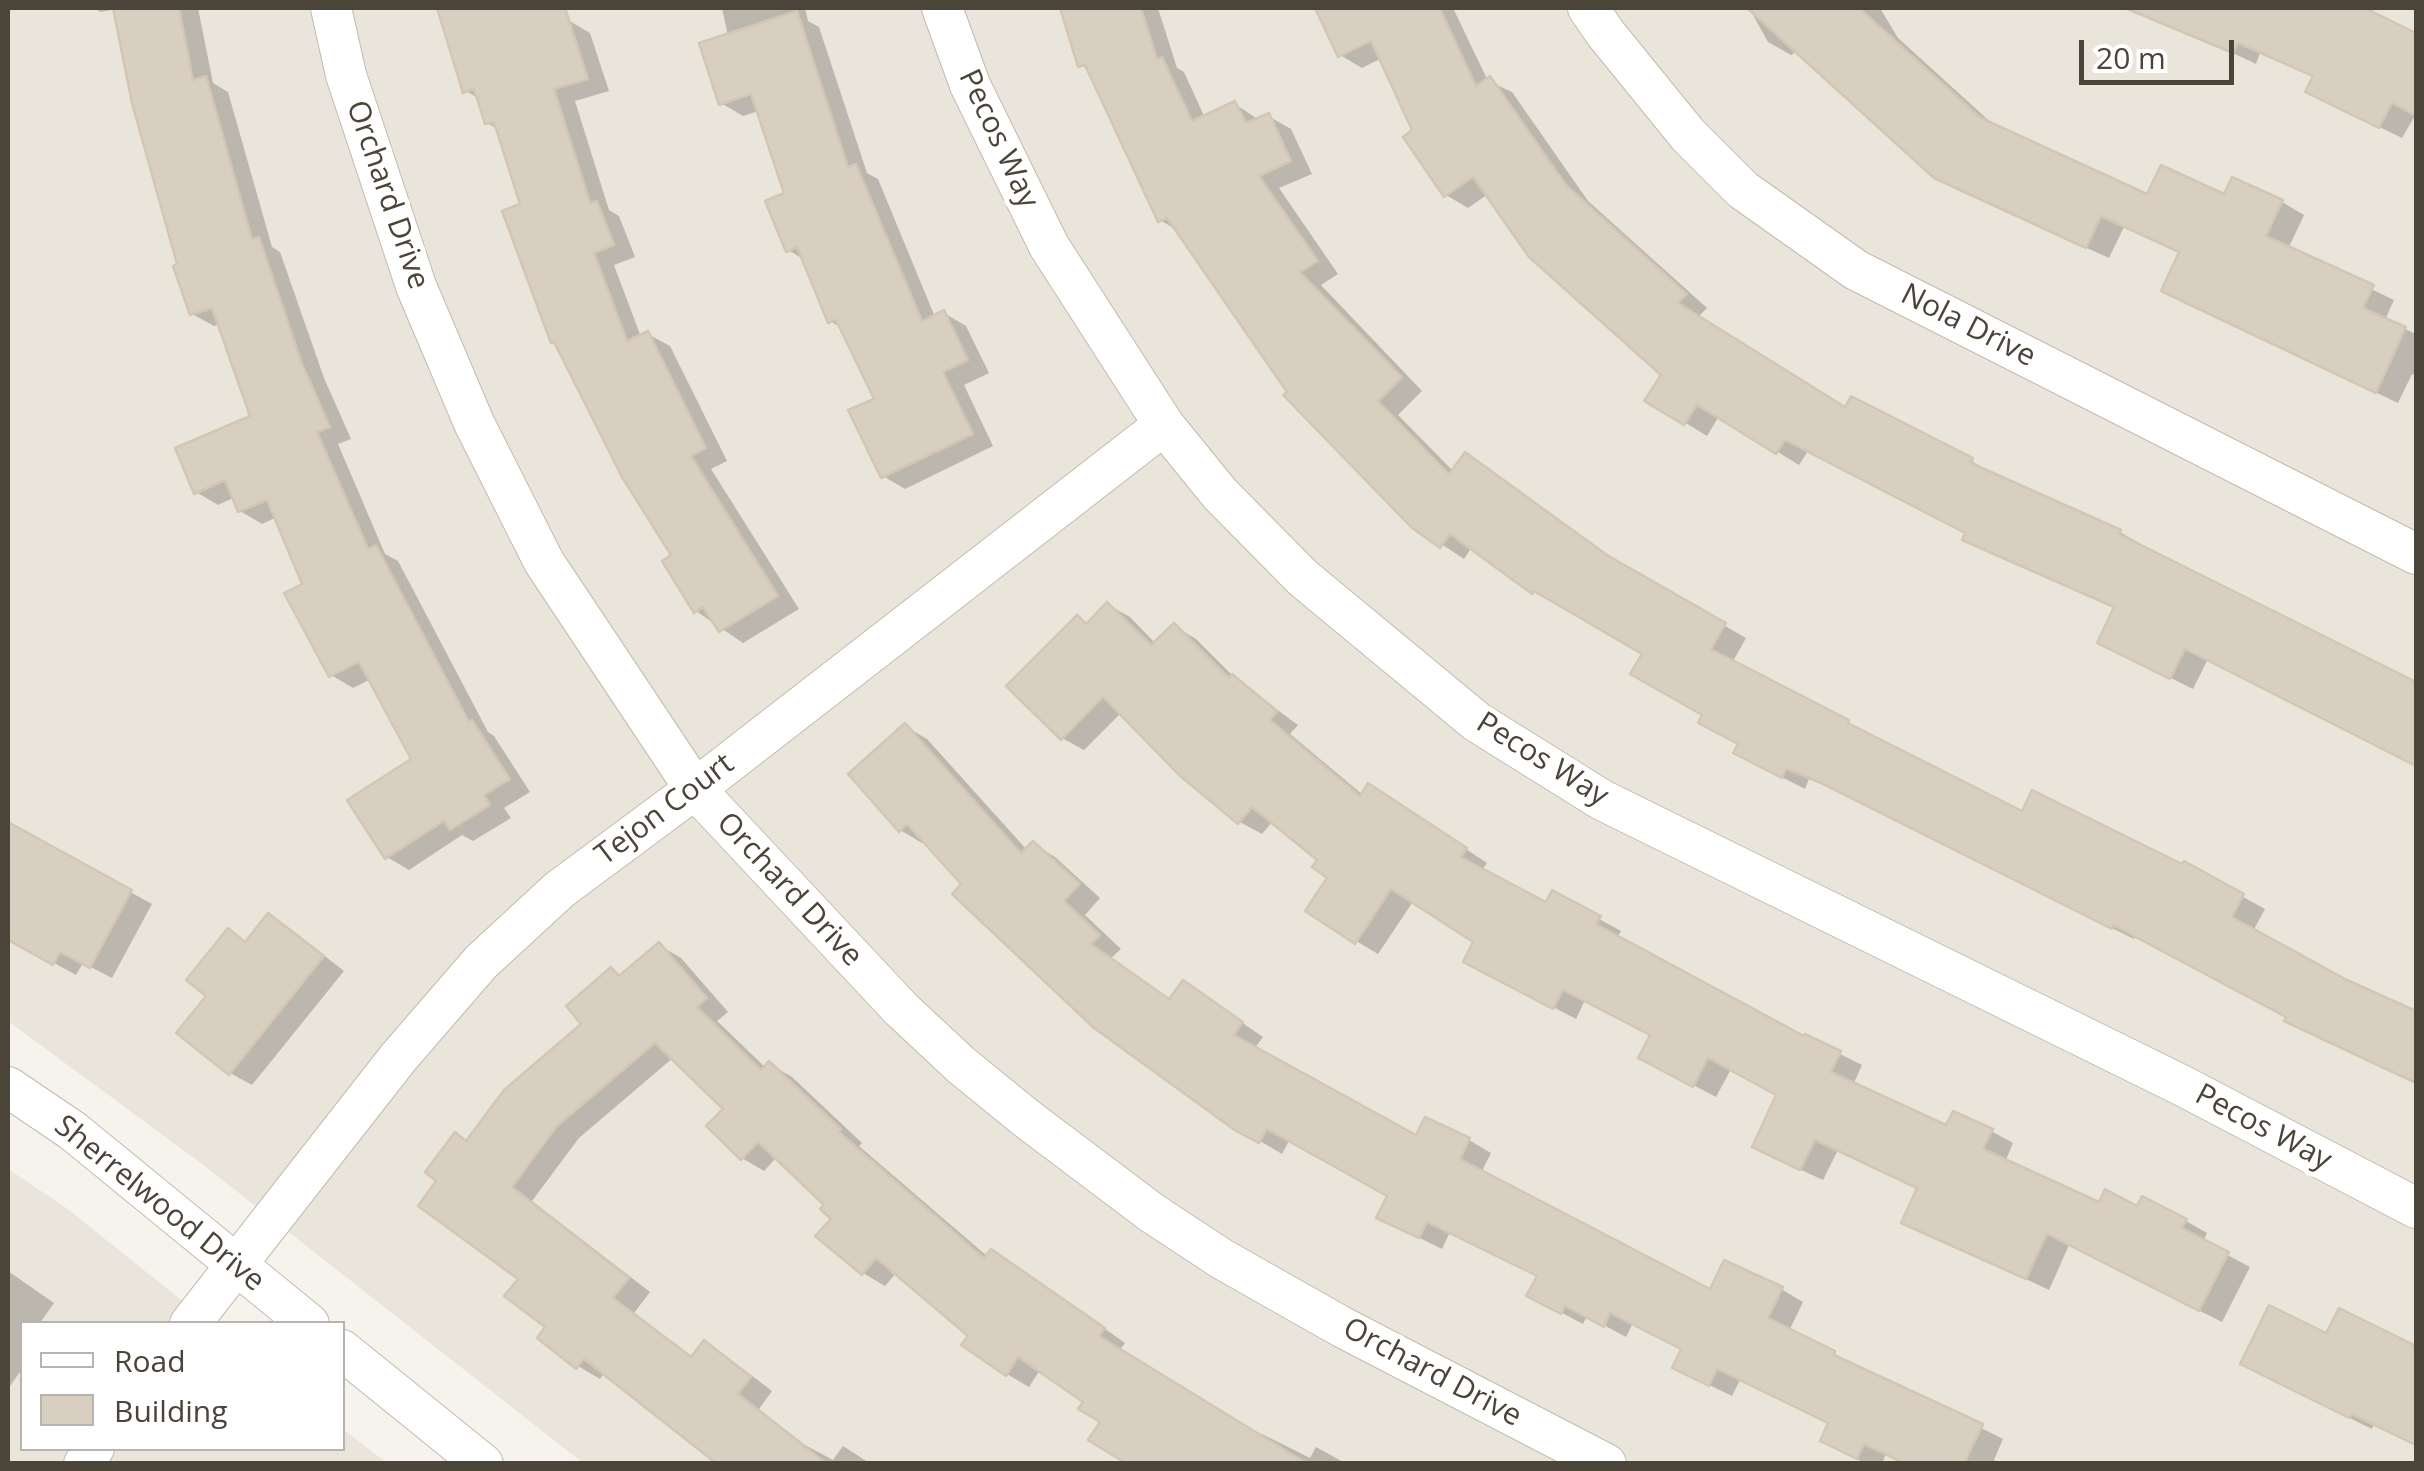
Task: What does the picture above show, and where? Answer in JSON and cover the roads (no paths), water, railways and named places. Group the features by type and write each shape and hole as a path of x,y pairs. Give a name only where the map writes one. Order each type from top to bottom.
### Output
{"street":[{"name":"Orchard Drive","path":"331,8 346,74 416,286 474,423 544,562 695,789 901,1009 949,1054 1026,1118 1152,1212 1222,1259 1325,1317 1606,1464"},
{"name":"Pecos Way","path":"942,8 970,85 1049,246 1164,425 1220,494 1303,578 1477,722 1602,800 2183,1086 2416,1208"},
{"name":"Nola Drive","path":"1588,8 1688,134 1743,190 1856,270 2416,554"},
{"name":"Tejon Court","path":"192,1321 398,1058 480,962 558,890 695,789 1164,425"},
{"name":"Sherrelwood Drive","path":"8,1087 73,1131 305,1321"},
{"path":"345,1352 483,1464"}]}
